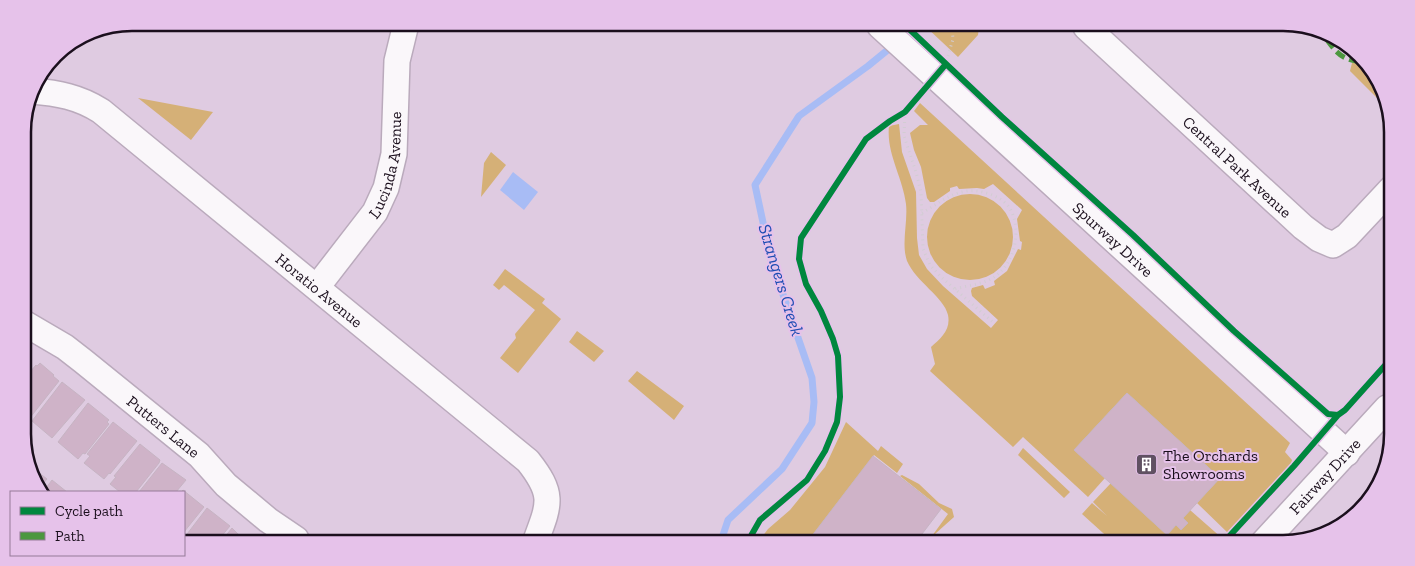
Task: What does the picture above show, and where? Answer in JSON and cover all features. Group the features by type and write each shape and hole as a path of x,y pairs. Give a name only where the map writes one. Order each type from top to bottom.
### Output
{"street":[{"name":"Lucinda Avenue","path":"317,288 375,212 386,188 394,154 397,60 404,31"},
{"name":"Spurway Drive","path":"888,31 937,63 1347,453"},
{"name":"Central Park Avenue","path":"1090,31 1303,227 1326,243 1333,245 1347,236 1384,196"},
{"name":"Horatio Avenue","path":"40,92 70,96 85,101 102,111 528,461 541,477 548,495 546,512 538,535"},
{"name":"Putters Lane","path":"31,327 71,352 199,455 226,485 268,520 291,535"},
{"name":"Fairway Drive","path":"1271,535 1384,412"}],"path":[{"path":"937,63 953,39 952,31"},
{"path":"898,116 911,105"},
{"path":"905,112 904,136 921,192 923,250 930,265 954,289 995,324"},
{"path":"922,214 952,195 968,191 984,193 1000,199 1009,208 1017,239 1013,254 1005,268 997,276 954,289"}],"shaded area":[{"path":"930,31 978,31 978,35 958,57"},
{"path":"1352,63 1356,63 1367,76 1377,98 1350,71"},
{"path":"138,98 213,112 191,140"},
{"path":"920,103 1290,443 1285,452 1292,460 1291,464 1229,534 1197,503 1220,478 1127,393 1074,450 1105,478 1088,497 1023,437 1013,447 930,371 935,364 931,347 942,337 947,329 949,320 941,302 911,269 907,261 905,254 906,204 892,156 889,126 899,124 902,152 916,192 919,255 927,269 943,286 991,328 998,320 972,296 971,291 972,288 983,285 985,289 995,285 994,281 1007,271 1018,249 1021,250 1022,242 1020,241 1017,219 1022,210 993,184 984,189 959,189 957,186 950,188 950,191 934,202 930,202 927,198 921,167 910,133 920,125 928,125 914,111"},
{"path":"491,152 506,165 481,197 484,163"},
{"path":"970,194 986,198 1000,207 1009,221 1013,237 1009,253 1000,267 986,276 970,280 954,276 940,267 931,253 927,237 931,221 940,207 954,198"},
{"path":"505,269 545,299 542,303 561,319 518,373 500,358 516,338 515,334 535,310 504,285 499,290 493,285"},
{"path":"577,331 604,351 594,362 569,342"},
{"path":"637,371 684,406 674,420 628,381"},
{"path":"846,422 878,451 881,446 903,464 897,473 874,455 813,535 764,535 790,510 825,467"},
{"path":"1023,448 1070,492 1064,498 1018,455"},
{"path":"902,475 919,484 939,503 952,509 954,517 934,535 948,514 900,476"},
{"path":"1111,483 1167,535 1105,535 1082,514 1092,503 1107,516 1093,502"},
{"path":"1190,510 1218,535 1167,535 1176,525 1181,530 1188,523 1183,518"}],"water":[{"path":"513,172 538,192 524,210 500,190"}],"building":[{"path":"40,363 59,381 31,416 31,371"},
{"path":"62,382 85,400 52,438 32,421"},
{"name":"The Orchards Showrooms","path":"1127,393 1220,478 1183,518 1188,523 1181,530 1176,525 1167,535 1074,450"},
{"path":"88,403 109,420 107,422 109,424 85,454 83,453 78,459 58,442"},
{"path":"113,422 137,441 104,479 84,463 90,456 87,454"},
{"path":"140,444 160,460 137,491 119,491 110,484 116,477 114,476"},
{"path":"873,456 941,509 922,535 813,535"},
{"path":"162,463 186,480 177,491 140,491"},
{"path":"40,473 47,479 44,483"},
{"path":"52,480 66,491 49,491 47,487"},
{"path":"185,492 204,507 185,531"},
{"path":"207,508 230,526 222,535 186,535"},
{"path":"232,528 239,535 226,535"}],"waterway":[{"name":"Strangers Creek","path":"723,535 728,520 782,469 812,423 814,402 812,378 771,260 755,185 799,116 868,66 911,31"}],"marked path":[{"path":"1329,42 1337,52 1353,60"}],"cycle path":[{"path":"911,31 1002,117 1133,235 1234,331 1328,414 1338,415 1345,410 1384,366"},
{"path":"751,535 760,520 807,480 825,451 837,422 840,397 838,356 821,311 806,284 799,259 801,238 866,139 905,112 946,64"},
{"path":"1230,535 1338,415"}],"place":[{"name":"The Orchards Showrooms","path":"1147,464"}]}
